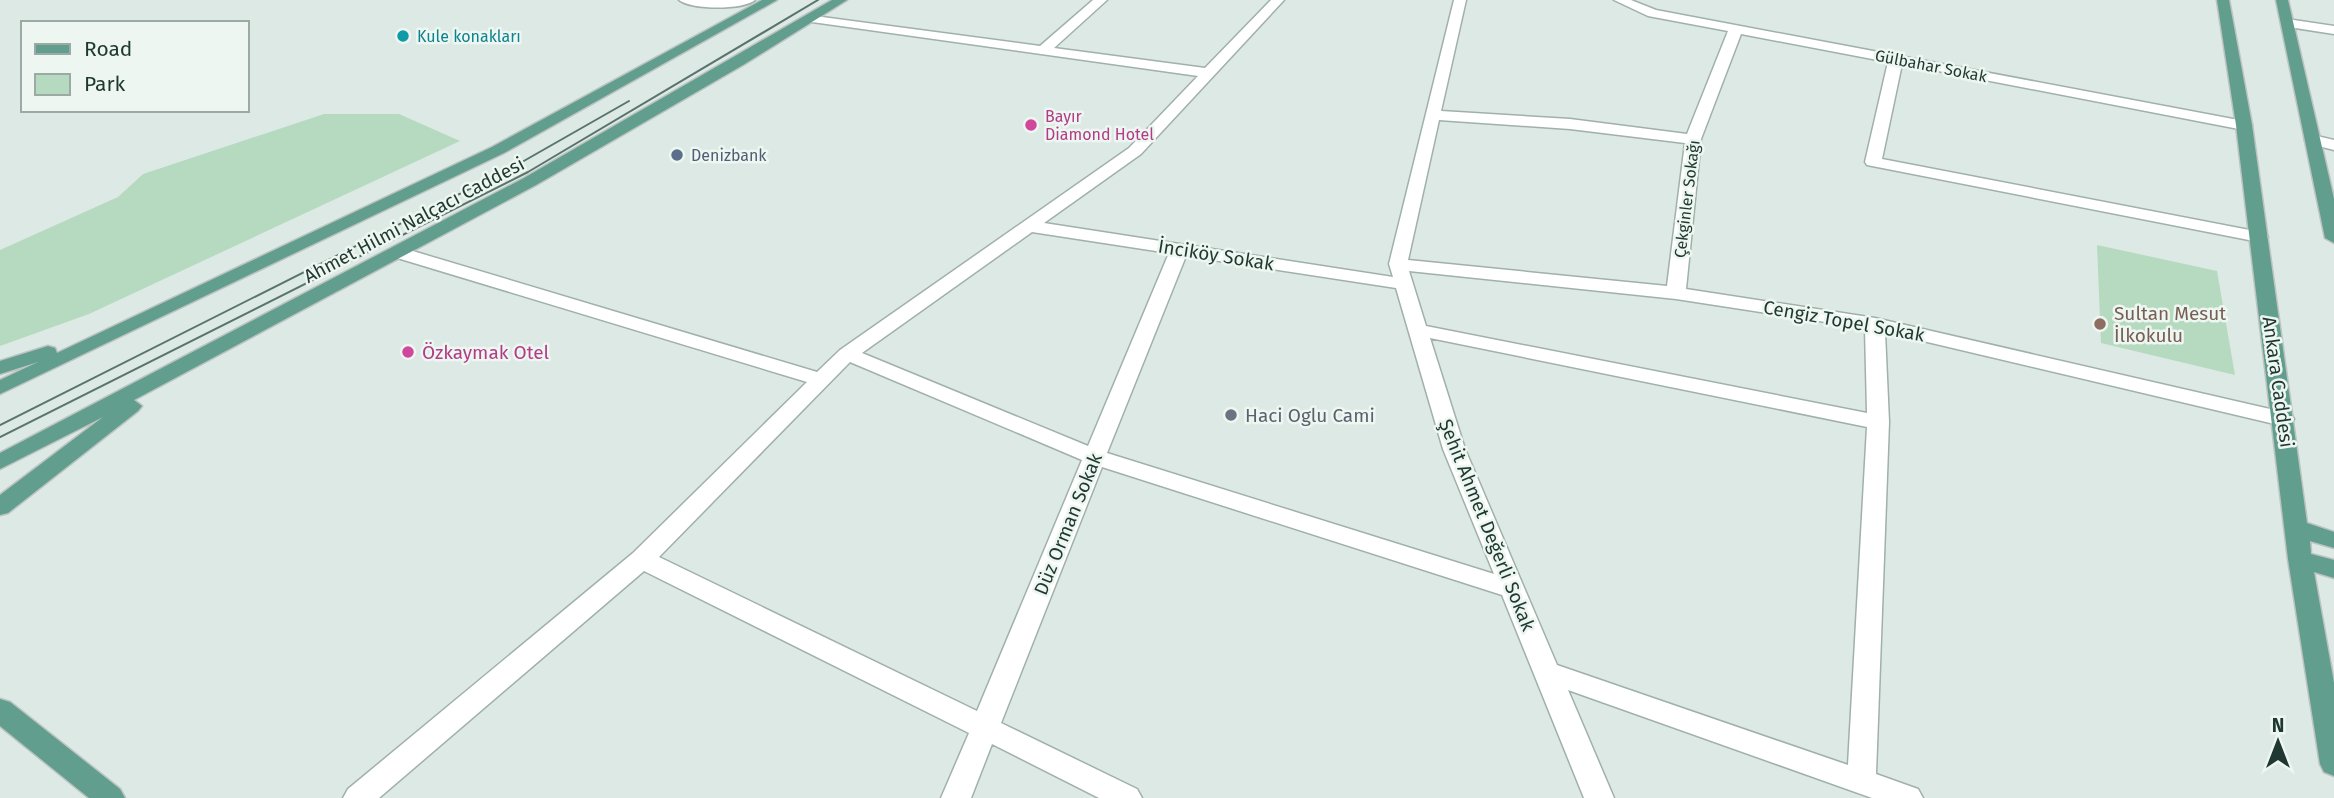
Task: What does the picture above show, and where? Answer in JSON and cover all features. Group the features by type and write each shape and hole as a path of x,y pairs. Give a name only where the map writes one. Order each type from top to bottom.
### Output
{"main road":[{"name":"Ahmet Hilmi Nalçacı Caddesi","path":"0,388 498,150 771,0"},
{"name":"Ahmet Hilmi Nalçacı Caddesi","path":"0,462 400,253 550,171 841,0"},
{"name":"Ankara Caddesi","path":"2223,0 2244,125 2300,559 2334,764"},
{"path":"2282,0 2334,238"},
{"path":"0,369 149,316"},
{"path":"0,507 81,442 209,352"},
{"path":"2298,530 2334,540"},
{"path":"2300,559 2334,569"},
{"path":"0,710 110,798"}],"street":[{"path":"684,0 713,4 749,0"},
{"path":"1043,51 1101,0"},
{"path":"358,798 642,559 847,354 1135,151 1278,0"},
{"path":"1401,274 1433,115 1460,0"},
{"name":"Gülbahar Sokak","path":"1620,0 1653,13 2244,125"},
{"path":"811,18 1208,73"},
{"path":"2287,23 2334,30"},
{"name":"Çekginler Sokağı","path":"1676,293 1693,139 1735,29"},
{"path":"1896,59 1873,162 2259,237"},
{"path":"1433,115 1570,124 1693,139"},
{"path":"2313,140 2334,145"},
{"name":"İnciköy Sokak","path":"1027,226 1178,250 1401,274"},
{"name":"Düz Orman Sokak","path":"956,798 1178,250"},
{"path":"400,253 821,380"},
{"name":"Cengiz Topel Sokak","path":"1401,274 1676,293 1875,324 2283,419"},
{"name":"Şehit Ahmet Değerli Sokak","path":"1401,274 1454,449 1599,798"},
{"path":"1861,782 1878,422 1875,324"},
{"path":"1418,330 1878,422"},
{"path":"847,354 1095,457 1512,589"},
{"path":"642,559 1127,798"},
{"path":"1546,672 1908,798"}],"green space":[{"path":"324,114 399,114 460,141 89,314 0,346 0,250 118,197 143,174"},
{"path":"2097,245 2217,271 2235,375 2101,343"}],"tram line":[{"path":"0,437 528,172 818,0"},
{"path":"0,425 515,166 629,101"}],"place":[{"name":"Kule konakları","path":"403,36"},
{"name":"Bayır Diamond Hotel","path":"1031,125"},
{"name":"Denizbank","path":"677,155"},
{"name":"Sultan Mesut İlkokulu","path":"2100,324"},
{"name":"Özkaymak Otel","path":"408,352"},
{"name":"Haci Oglu Cami","path":"1231,415"}]}
